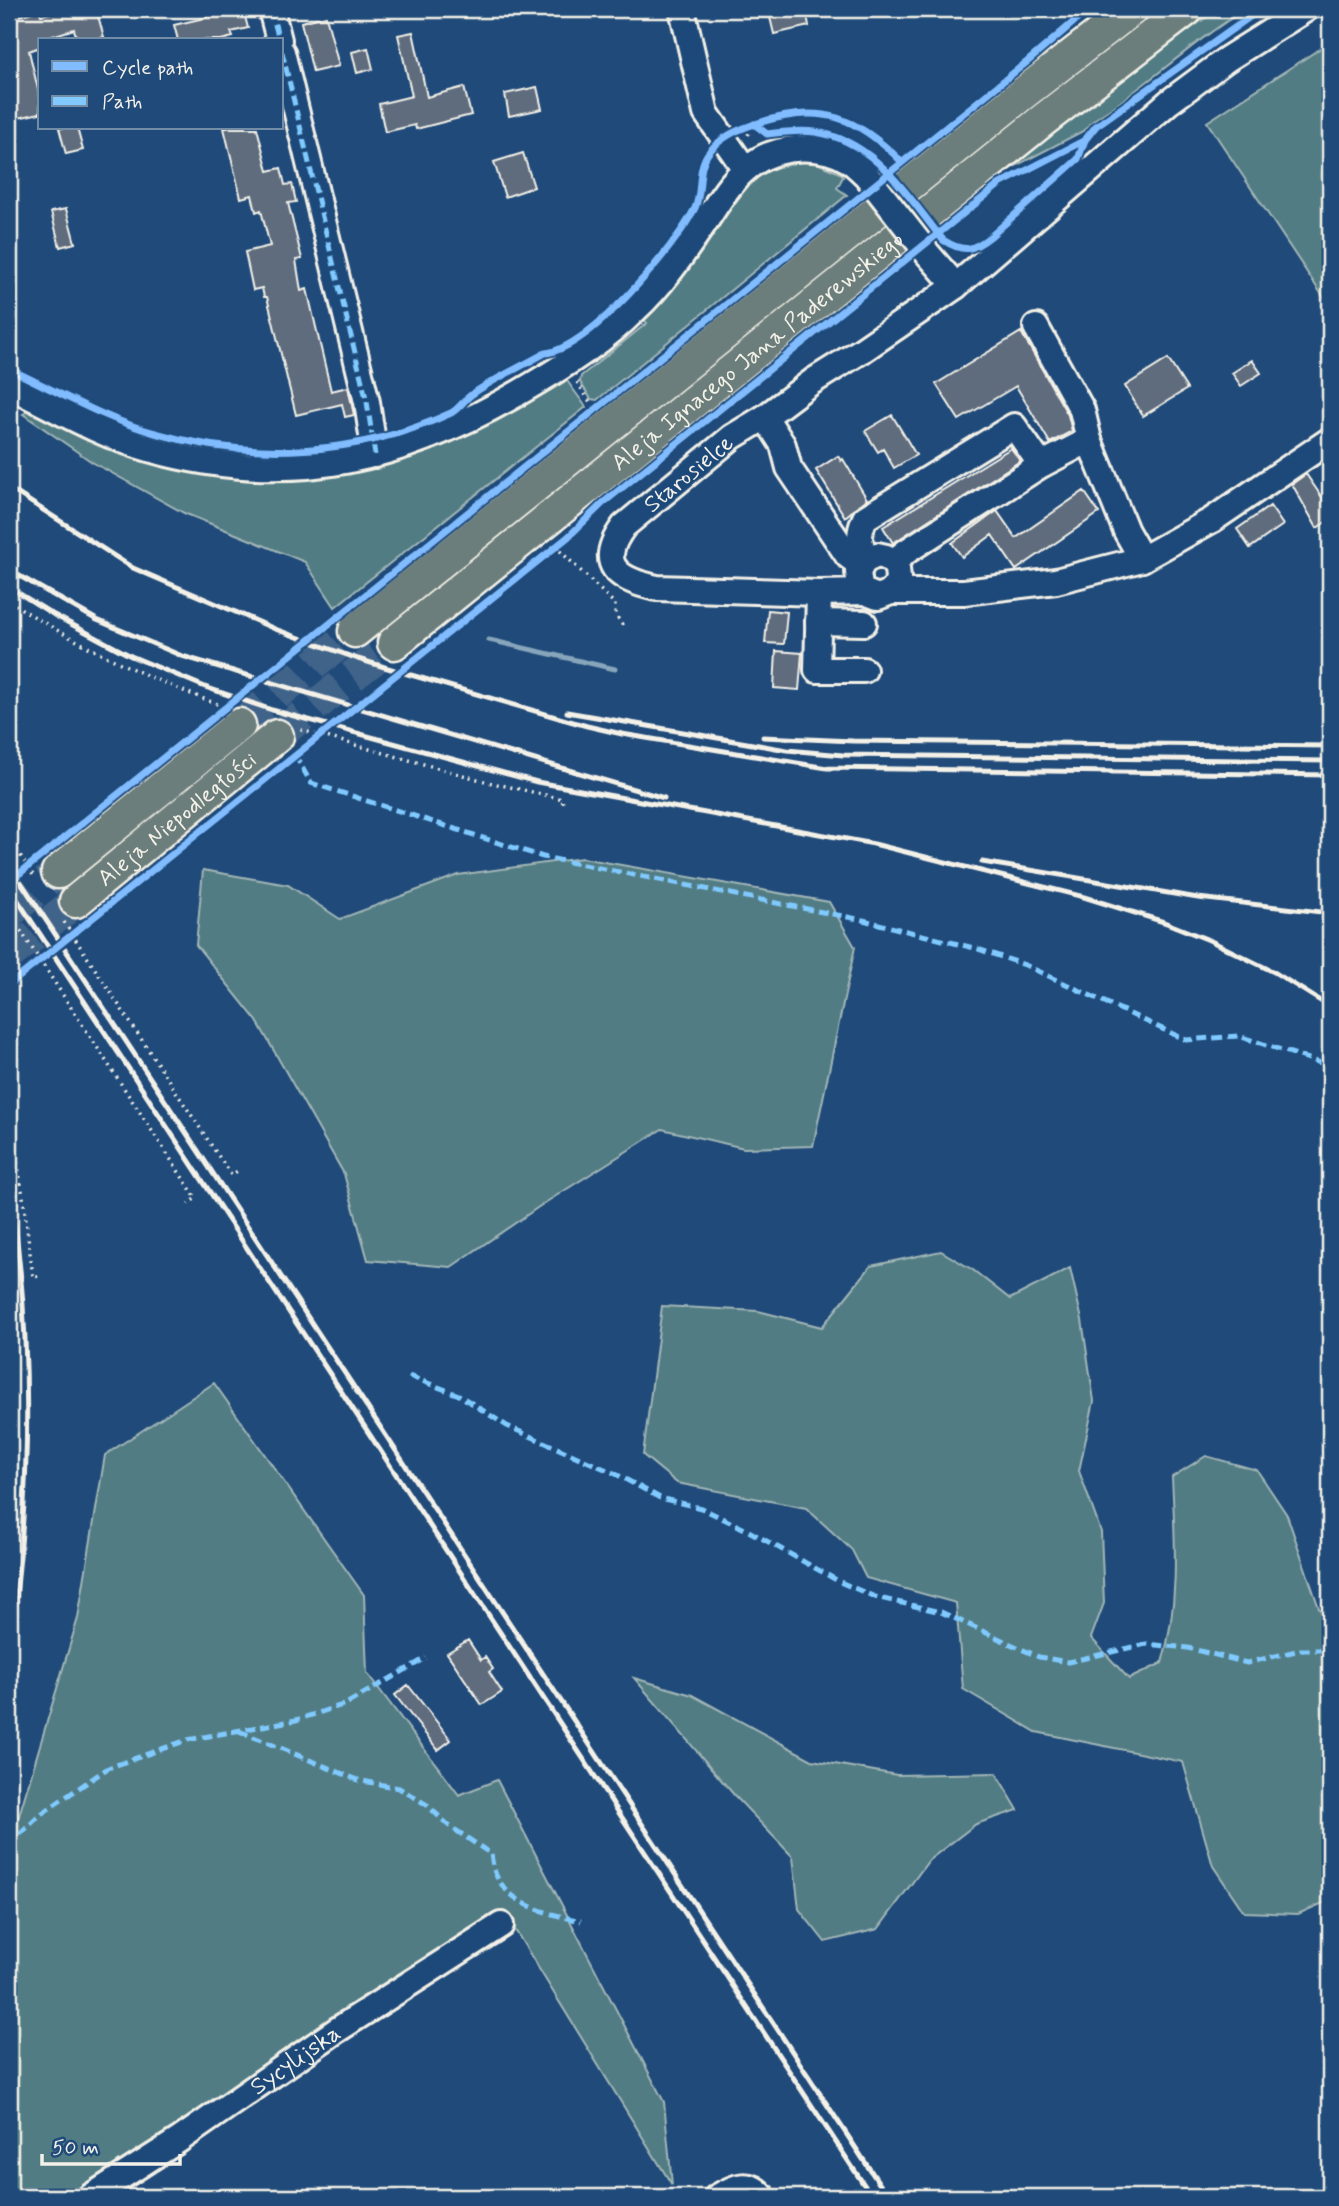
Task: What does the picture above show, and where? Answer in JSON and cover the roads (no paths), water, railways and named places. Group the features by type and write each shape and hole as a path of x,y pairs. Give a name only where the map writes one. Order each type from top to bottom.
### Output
{"main road":[{"name":"Aleja Ignacego Jana Paderewskiego","path":"355,631 1021,95 1132,9"},
{"name":"Aleja Ignacego Jana Paderewskiego","path":"394,643 1043,120 1187,9"},
{"name":"Aleja Niepodległości","path":"49,878 239,725"},
{"name":"Aleja Niepodległości","path":"69,910 278,736"}],"street":[{"path":"271,9 278,38"},
{"path":"682,9 706,113 745,169"},
{"name":"Starosielce","path":"819,593 657,588 632,583 616,571 610,554 613,540 624,526 732,437 956,286 1169,102 1227,59 1306,9"},
{"path":"284,60 367,402 375,455"},
{"path":"9,386 96,428 147,448 196,460 281,468 324,465 375,455 434,436 471,420 565,365 601,340 635,311 669,274 729,186 745,169 773,154 810,148 849,161 866,175 956,286"},
{"path":"1036,327 1082,410 1089,440 1126,531 1142,559"},
{"path":"765,417 783,445 789,468 848,556 864,561 877,555 893,562 898,578 891,592"},
{"path":"865,592 858,579 864,561 858,532 865,518 1014,426 1041,465"},
{"path":"893,562 1041,465 1089,440"},
{"path":"864,670 817,670 819,593 865,592 878,597 891,592 964,592 1056,581 1142,559 1212,520 1330,440"},
{"path":"818,622 864,623"},
{"name":"Sycylijska","path":"90,2197 179,2140 337,2031 501,1925"},
{"path":"717,2197 739,2185 755,2189 763,2197"}],"waterway":[{"path":"489,640 615,669"}],"tunnel":[{"path":"239,725 355,631"},
{"path":"277,736 394,643"},
{"path":"9,913 58,872"},
{"path":"9,955 76,901"}],"railway":[{"path":"9,488 133,568 275,629 358,659 622,734 827,768 1330,775"},
{"path":"9,570 97,620 182,656 664,798"},
{"path":"9,587 54,615 131,656 205,687 272,710 537,782 874,844 1084,897 1164,922 1209,940 1274,972 1330,1007"},
{"path":"567,712 787,750 843,755 1330,761"},
{"path":"763,737 853,741 1330,746"},
{"path":"982,862 1198,898 1330,913"},
{"path":"9,864 888,2197"},
{"path":"9,887 872,2197"},
{"path":"9,1180 22,1297 27,1414 22,1531 9,1648"}]}
